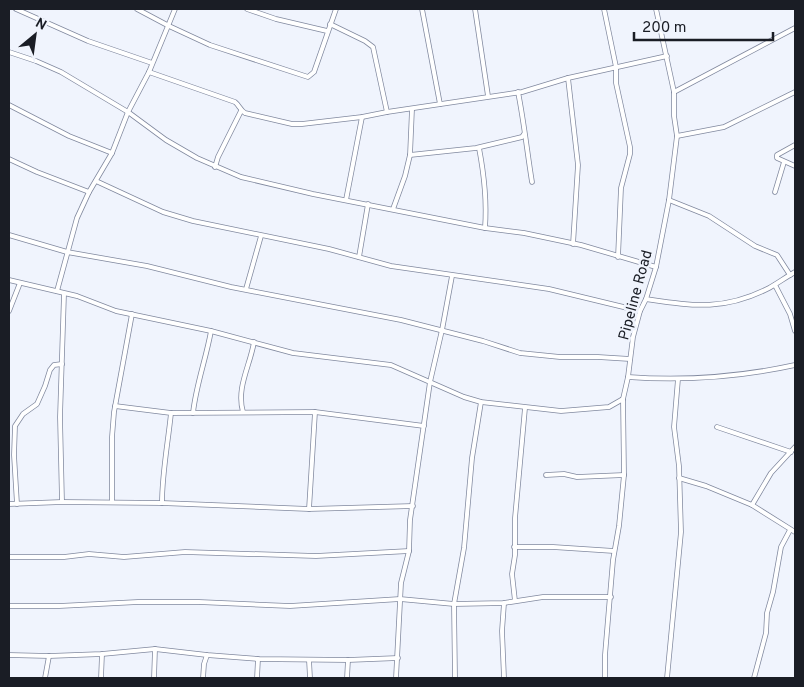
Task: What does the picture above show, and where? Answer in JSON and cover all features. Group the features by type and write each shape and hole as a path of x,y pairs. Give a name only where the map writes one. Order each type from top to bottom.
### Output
{"street":[{"path":"16,9 88,41 152,63"},
{"path":"137,9 210,45 308,76 314,72 336,9"},
{"path":"57,291 77,218 89,192 112,154 128,112 150,72 175,9"},
{"path":"247,9 276,19 327,31"},
{"path":"422,9 440,104"},
{"path":"475,9 488,96"},
{"path":"604,9 616,66 616,83 630,154 621,188 618,257"},
{"name":"Pipeline Road","path":"605,678 605,655 614,551 619,526 624,475 623,399 640,311 646,299 656,267 669,200 677,136 674,116 674,92 656,9"},
{"path":"330,24 365,41 373,47 387,112"},
{"path":"674,92 795,28"},
{"path":"9,52 61,72 128,112 166,140 241,178 485,228 524,232 656,267"},
{"path":"241,111 292,124 362,117 518,92 616,66 667,56"},
{"path":"150,72 239,105 241,111 218,157 216,167"},
{"path":"568,78 578,165 573,244"},
{"path":"518,92 525,125 524,134 532,182"},
{"path":"677,136 724,127 795,92"},
{"path":"9,105 69,136 112,154"},
{"path":"394,209 410,156 412,109"},
{"path":"346,200 362,117"},
{"path":"410,156 478,148 522,137 524,134"},
{"path":"795,145 777,155 777,158 795,166"},
{"path":"478,148 483,169 486,209 485,228"},
{"path":"9,159 89,192"},
{"path":"775,192 784,162"},
{"path":"96,181 163,212 193,220 261,236 330,249 392,266 548,289 640,311"},
{"path":"669,200 709,216 755,246 777,254 790,275"},
{"path":"359,257 368,204"},
{"path":"9,235 67,252 147,266 184,276 401,320 483,341 520,353 560,357 630,359"},
{"path":"246,289 261,236"},
{"path":"646,299 718,306 744,300 775,285 795,272"},
{"path":"396,678 400,599 404,569 409,551 410,520 430,382 452,276"},
{"path":"9,280 77,296 116,311 211,331 308,356 390,365 481,402 525,408 561,410 608,407 623,399"},
{"path":"9,311 20,283"},
{"path":"775,285 790,314 795,331"},
{"path":"62,502 60,417 64,294"},
{"path":"112,502 112,437 115,406 132,314"},
{"path":"193,413 196,390 206,359 211,331"},
{"path":"243,412 240,390 254,342"},
{"path":"17,504 14,455 15,426 23,414 37,404 46,386 50,370 54,365 62,364"},
{"path":"628,377 678,379 744,375 795,366"},
{"path":"667,678 681,532 679,466 674,428 678,379"},
{"path":"455,678 454,604 464,548 472,458 481,402"},
{"path":"115,406 171,413 315,412 424,426"},
{"path":"515,601 512,574 516,497 525,408"},
{"path":"309,509 315,412"},
{"path":"162,503 163,469 171,413"},
{"path":"717,427 791,452"},
{"path":"752,505 771,473 795,447"},
{"path":"546,475 564,474 577,477 624,475"},
{"path":"679,478 706,486 752,505 795,532"},
{"path":"9,504 112,502 309,509 413,506"},
{"path":"754,678 766,633 767,613 773,592 781,547 790,530"},
{"path":"514,548 553,546 614,551"},
{"path":"9,557 64,557 89,554 124,557 186,552 316,556 409,551"},
{"path":"9,606 199,602 322,606 400,599 454,604 504,603 543,597 611,597"},
{"path":"504,603 502,631 504,678"},
{"path":"9,655 102,654 154,649 258,659 348,660 398,658"},
{"path":"154,649 154,678"},
{"path":"101,678 102,654"},
{"path":"203,678 207,655"},
{"path":"45,678 49,656"},
{"path":"257,678 258,659"},
{"path":"309,660 310,678"},
{"path":"347,678 348,660"}]}
